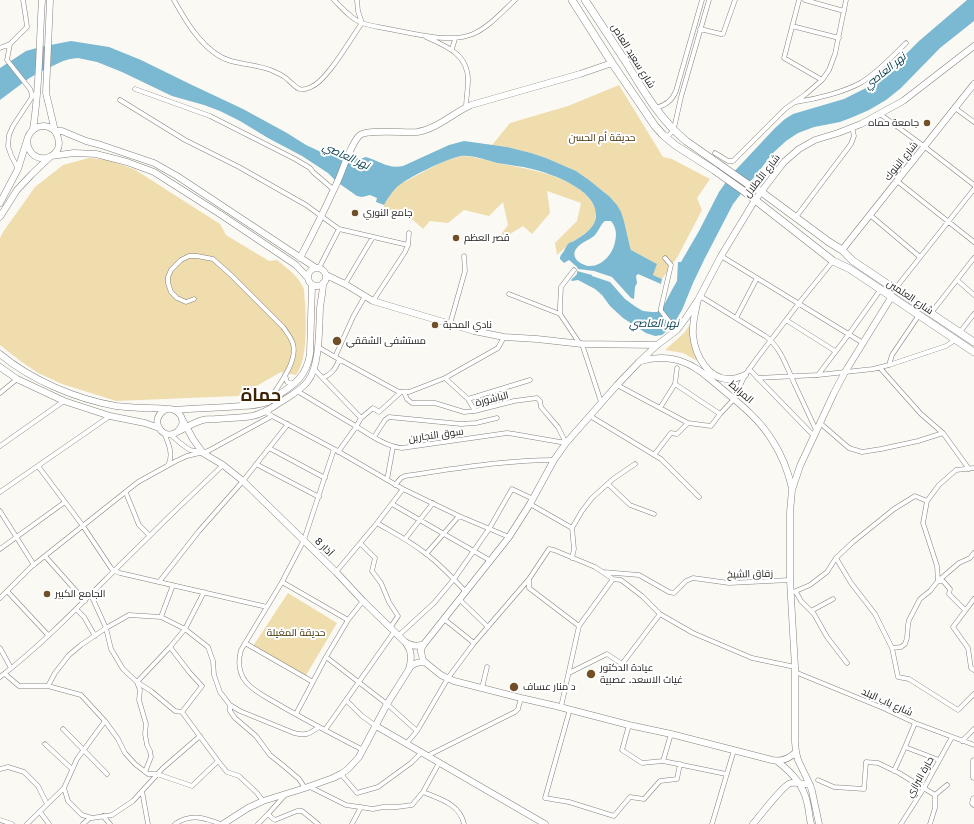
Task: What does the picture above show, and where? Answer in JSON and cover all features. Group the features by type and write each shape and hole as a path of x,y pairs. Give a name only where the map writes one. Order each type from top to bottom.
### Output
{"main road":[{"path":"0,203 18,169 28,137 33,129 37,94 42,0"},
{"path":"0,217 17,190 32,174 56,153 58,147 58,136 55,131 46,93 50,0"},
{"name":"شارع العلمين","path":"572,0 612,63 655,126 664,136 745,192 833,261 850,269 892,296 974,352"},
{"name":"شارع سعيد العاص","path":"585,0 642,89 673,130 686,141 749,185"},
{"name":"شارع الأطلال","path":"424,644 509,537 531,502 554,460 566,443 601,402 639,362 686,318 699,298 721,256 754,200 784,162 799,149 815,140 852,127 903,101 974,46"},
{"path":"300,258 335,188 350,150 360,135 364,133 418,132 441,122 466,108 484,101 580,74 623,58"},
{"name":"شارع البنوك","path":"842,250 974,84"},
{"path":"33,129 44,126 50,127 55,131 62,131 86,141 134,155 154,163 177,176 300,258 323,271 326,275 345,284 373,301 474,332 504,337 581,344 657,346"},
{"path":"0,354 9,362 64,392 93,401 117,406 175,410 263,404 299,380 308,363 311,332 312,285 308,278 296,265 154,172 127,162 96,154 74,153 40,158 34,156 30,152 27,147 27,141"},
{"name":"شارع العلمين","path":"749,185 842,250 853,261 974,342"},
{"path":"833,261 841,259 843,254 842,250"},
{"path":"308,278 311,270 318,268"},
{"path":"0,367 17,379 64,401 110,416 145,423 159,428 164,433 170,434 177,432 203,420 250,416 266,412 297,391 308,381 314,369 318,346 323,284 326,275"},
{"path":"312,285 318,286 323,284"},
{"path":"819,824 810,785 798,760 794,729 794,593 790,580 790,512 792,490 800,466 834,393 845,372 892,296"},
{"path":"699,298 694,319 693,335 696,350 703,364 713,374 725,379 731,380 745,375"},
{"name":"المرابط","path":"639,362 661,358 668,358 683,362 696,368 734,399 758,421 773,441 787,469 792,490"},
{"path":"159,428 157,423 158,417 165,409"},
{"path":"175,410 180,414 193,439 203,453"},
{"path":"177,432 182,427 182,419"},
{"path":"193,439 194,429 203,420"},
{"name":"8 آذار","path":"203,453 223,465 243,481 405,642"},
{"path":"405,642 412,646 424,644"},
{"path":"405,642 411,656 409,669"},
{"path":"424,644 421,649 423,660 448,678 460,683 777,761 786,760 796,752"},
{"path":"222,824 248,808 263,801 341,774 354,763 364,750 387,704 409,669 416,662 426,663"},
{"path":"376,726 545,824"},
{"path":"777,761 790,771 800,784 807,801 811,824"},
{"path":"974,761 974,777"},
{"path":"753,824 789,783 792,782 810,785"},
{"path":"974,799 974,804"}],"street":[{"path":"0,48 10,44 27,27 23,0"},
{"path":"174,0 194,32 216,53 229,61 271,69 290,81 296,88 304,90 313,87 321,81 362,23"},
{"path":"334,0 350,16 362,23 445,38 462,38 482,30 515,0"},
{"path":"358,0 358,11 362,23"},
{"path":"655,108 665,105 674,95 702,0"},
{"path":"664,136 669,135 673,130 709,0"},
{"path":"700,29 723,34 735,0"},
{"path":"799,0 784,58 822,80"},
{"path":"805,0 844,10"},
{"path":"715,153 728,161 733,161 785,109 822,80 829,70 832,62 839,38 846,0"},
{"path":"792,26 839,38"},
{"path":"422,35 452,49 462,60 468,73 466,108"},
{"path":"452,49 455,38"},
{"path":"794,103 816,98 855,85 866,79 884,64 906,42"},
{"path":"10,44 7,60 30,89 32,94 32,97 13,126 9,135 8,146 18,169"},
{"path":"135,89 210,116 295,159 310,168 313,172 335,188"},
{"path":"674,95 681,97"},
{"path":"120,100 185,140 239,166 306,205 340,228 408,245"},
{"path":"955,108 974,122"},
{"path":"880,114 974,185"},
{"path":"796,218 851,144 854,136 852,127"},
{"path":"897,181 974,242"},
{"path":"895,288 974,189"},
{"path":"870,215 920,257"},
{"path":"318,268 340,228"},
{"path":"373,301 405,252 408,245 409,233"},
{"path":"345,284 374,236"},
{"path":"194,299 186,302 177,298 171,292 168,284 168,277 171,270 181,260 189,256 213,259 232,275 283,327 289,336 294,351 292,360 285,375 268,402"},
{"path":"450,324 465,271 464,256"},
{"path":"721,256 863,343"},
{"path":"665,258 671,265 661,311 675,328"},
{"path":"931,313 974,258"},
{"path":"617,385 688,423 711,426 734,399 745,375 770,340 833,261"},
{"path":"560,314 561,287 574,270"},
{"path":"736,318 758,278"},
{"path":"957,280 974,295"},
{"path":"818,374 881,289"},
{"path":"509,294 560,314 581,344 601,402"},
{"path":"335,357 353,317 365,296"},
{"path":"699,298 736,318 770,340 779,351 815,433"},
{"path":"960,332 974,314"},
{"path":"889,365 892,355 919,315"},
{"path":"786,320 835,352"},
{"path":"318,346 340,360 399,392 409,392 445,378 498,348 504,337"},
{"path":"758,378 880,368 946,346 952,342 954,338"},
{"path":"323,378 331,374 340,360"},
{"path":"660,408 675,384 677,368"},
{"path":"880,368 921,414 943,433 969,469"},
{"path":"314,369 361,418"},
{"path":"749,369 815,433"},
{"path":"285,375 287,382 293,384"},
{"path":"445,378 468,400 476,412"},
{"path":"0,393 17,379"},
{"path":"468,400 530,380"},
{"path":"675,384 720,414"},
{"name":"سوق النجارين","path":"297,391 356,427 393,447 402,448 507,433 566,443"},
{"path":"364,750 319,727 257,692 245,681 240,671 239,660 245,644 282,582 304,540 325,478 336,451 356,427 361,418 373,408 379,412 402,392"},
{"name":"الباشورة","path":"402,392 412,403 435,403 464,412 476,412 514,402 537,398 540,401 541,407 558,427 566,443"},
{"path":"0,446 64,401"},
{"path":"266,412 395,485 459,516 509,537"},
{"path":"0,492 110,416"},
{"path":"0,598 34,565 138,482 187,456 208,451 272,416"},
{"path":"590,416 661,459 699,497"},
{"path":"374,437 384,420 389,417 461,424 476,423 497,418"},
{"path":"654,455 671,433 677,434 688,423"},
{"path":"820,423 849,448 862,452 918,441 943,433"},
{"path":"159,582 199,531 243,481 288,424"},
{"path":"164,433 171,459 165,467"},
{"path":"170,434 190,450 203,453"},
{"path":"387,480 393,447"},
{"path":"269,448 325,478"},
{"path":"395,485 405,476 483,465 554,460"},
{"path":"256,464 319,497"},
{"path":"572,558 574,548 572,528 582,511 592,498 613,479 635,464"},
{"path":"0,677 85,601 149,536 223,465"},
{"path":"38,466 83,526 114,571 267,607"},
{"path":"938,580 937,566 923,523 927,501 939,485 956,470 974,468"},
{"path":"608,484 630,505 654,514"},
{"path":"336,572 361,544 403,489"},
{"path":"325,730 394,632 434,603 454,579 489,529 512,489 572,528"},
{"path":"126,493 139,525 149,536"},
{"path":"847,663 834,648 814,614 794,593 810,585 826,572 836,558 853,542 894,509 915,496 927,501"},
{"path":"0,549 65,502"},
{"path":"405,539 433,503"},
{"path":"392,504 491,561"},
{"path":"0,512 34,565"},
{"path":"426,554 459,516"},
{"path":"377,523 405,539 426,554 466,592"},
{"path":"361,544 375,558 372,571 381,583 389,602 398,616 394,632"},
{"name":"شارع باب البلد","path":"529,579 549,550 554,550 595,567 613,579 621,580 642,596 660,614 692,633 752,658 795,669 915,723 974,745"},
{"path":"892,648 901,647 905,644 909,620 920,599 930,592 938,580 959,563 972,558 974,552"},
{"path":"45,556 85,601"},
{"path":"836,558 851,583 875,614 892,648 898,677 908,679 958,710 973,696"},
{"name":"زقاق الشيخ","path":"602,572 639,575 669,592 674,592 686,581 692,578 729,583 790,580"},
{"path":"529,579 529,588 579,626"},
{"path":"406,744 417,730 448,678 474,643 529,579"},
{"path":"561,707 579,626 613,579"},
{"path":"938,580 943,581 950,589 949,594 965,610"},
{"path":"282,582 348,620"},
{"path":"161,617 173,585"},
{"path":"7,592 48,635"},
{"path":"137,682 185,629 204,592"},
{"path":"91,595 106,628 111,649 123,669 137,682 151,691 175,711 182,712 227,772 239,776 257,793 263,801"},
{"path":"811,611 833,599"},
{"path":"974,599 953,627 968,648 971,668 974,670"},
{"path":"460,600 488,627"},
{"path":"296,714 326,657 348,620 363,601"},
{"path":"76,609 84,618 95,636"},
{"path":"569,673 607,654 622,664 660,614"},
{"path":"48,686 55,673 69,656 81,645 106,628 129,615 161,617 185,629 208,647 214,661 214,675 220,692 230,705 240,711 302,735 307,734 319,727"},
{"path":"444,619 474,643"},
{"path":"245,644 313,682"},
{"path":"170,647 202,686 182,712"},
{"path":"0,648 11,668"},
{"path":"326,657 387,704 417,730"},
{"path":"482,688 487,667"},
{"path":"4,674 19,686 48,686 81,695 105,721 125,752 135,764 148,774 157,774 192,786 218,761"},
{"path":"137,682 140,690 139,700 146,724 145,734 147,745 151,757 145,772"},
{"path":"428,756 515,712 518,709 521,698"},
{"path":"346,700 362,716 376,726"},
{"path":"230,705 230,711 235,718 256,736 270,755 307,787 346,805 373,809 383,806 397,807 412,805 423,792 439,763"},
{"path":"570,709 545,798 570,802 614,816 630,798 644,799 660,781 677,779 680,764"},
{"path":"27,824 64,788 77,759 105,721"},
{"path":"894,771 915,723"},
{"path":"629,725 622,750 642,763 663,760 726,774"},
{"path":"962,741 974,729"},
{"path":"63,730 108,774"},
{"path":"663,760 671,734"},
{"path":"64,788 68,800 82,815 92,818 112,814 133,801 163,768 200,736"},
{"name":"حارة البرازي","path":"901,824 924,788 952,736"},
{"path":"45,744 72,769"},
{"path":"905,747 939,760"},
{"path":"712,824 734,750"},
{"path":"341,774 357,793 378,787 411,763 421,753"},
{"path":"818,780 834,787 864,789 866,762 878,763 935,795"},
{"path":"0,769 8,767 24,772 38,786 47,804"},
{"path":"935,795 947,785"},
{"path":"142,791 148,824"},
{"path":"423,792 451,804 463,816 464,824"},
{"path":"258,824 286,794"},
{"path":"930,824 935,808 935,795"},
{"path":"352,824 361,807"},
{"path":"268,814 275,820 297,811 302,811 318,824"},
{"path":"40,812 49,824"},
{"path":"103,816 110,824"},
{"path":"175,824 186,818 197,817 222,824"},
{"path":"83,824 90,818"},
{"path":"0,820 12,824"}],"green space":[{"name":"حديقة أم الحسن","path":"619,85 663,157 672,159 710,179 697,198 702,210 678,256 662,279 653,275 657,264 631,250 624,221 617,205 610,197 589,180 576,171 546,158 507,147 492,145 510,123 568,106"},
{"path":"462,156 475,157 548,174 573,185 583,192 596,209 593,225 587,232 570,243 557,255 555,243 577,221 581,203 547,191 550,213 532,234 523,226 494,244 508,225 503,202 489,216 464,210 448,223 430,221 423,229 413,220 383,209 390,195 399,185 436,165"},
{"path":"89,158 107,160 134,169 220,224 226,235 269,261 277,260 295,275 304,289 306,319 303,360 296,375 281,372 239,396 116,401 62,384 38,373 0,345 0,238 35,187 63,165"},
{"path":"694,319 691,333 692,347 703,364 683,353 665,350 684,333"},
{"name":"حديقة المغيلة","path":"288,593 337,623 305,677 253,646"}],"water":[{"name":"نهر العاصي","path":"967,0 974,0 974,21 940,48 901,88 886,100 869,110 840,122 814,127 798,133 786,141 773,153 733,204 704,260 682,310 668,330 662,335 655,336 646,333 623,318 595,289 578,280 571,280 577,274 577,271 592,275 610,282 625,299 643,311 657,312 663,307 677,281 678,262 681,262 719,192 731,175 775,128 793,114 844,99 870,86"},
{"path":"71,41 109,47 141,60 243,109 306,145 328,154 360,159 366,157 388,166 397,167 403,166 449,145 464,141 507,147 546,158 576,171 610,197 621,212 631,250 657,264 653,275 662,279 661,284 638,274 636,276 637,283 635,287 634,299 631,298 612,277 594,271 578,269 569,260 564,263 560,258 569,243 584,235 595,222 596,214 594,205 581,190 561,179 540,171 474,157 461,156 436,165 408,179 394,190 384,205 376,202 377,198 370,195 362,197 357,196 337,182 328,173 302,156 220,111 172,96 122,72 97,62 78,58 63,61 28,79 0,100 0,68 26,51","holes":["605,221 611,221 615,228 616,239 610,254 599,264 587,266 580,263 575,255 576,249 582,243 594,236"]}],"place":[{"name":"جامعة حماه","path":"927,123"},
{"name":"جامع النوري","path":"355,213"},
{"name":"قصر العظم","path":"456,238"},
{"name":"نادي المحبة","path":"435,325"},
{"name":"مستشفى الشققي","path":"337,341"},
{"name":"الجامع الكبير","path":"47,594"},
{"name":"عيادة الدكتور غياث الاسعد. عصبية","path":"591,674"},
{"name":"د منار عساف","path":"514,687"}],"district":[{"name":"حماة","path":"261,395"}]}
